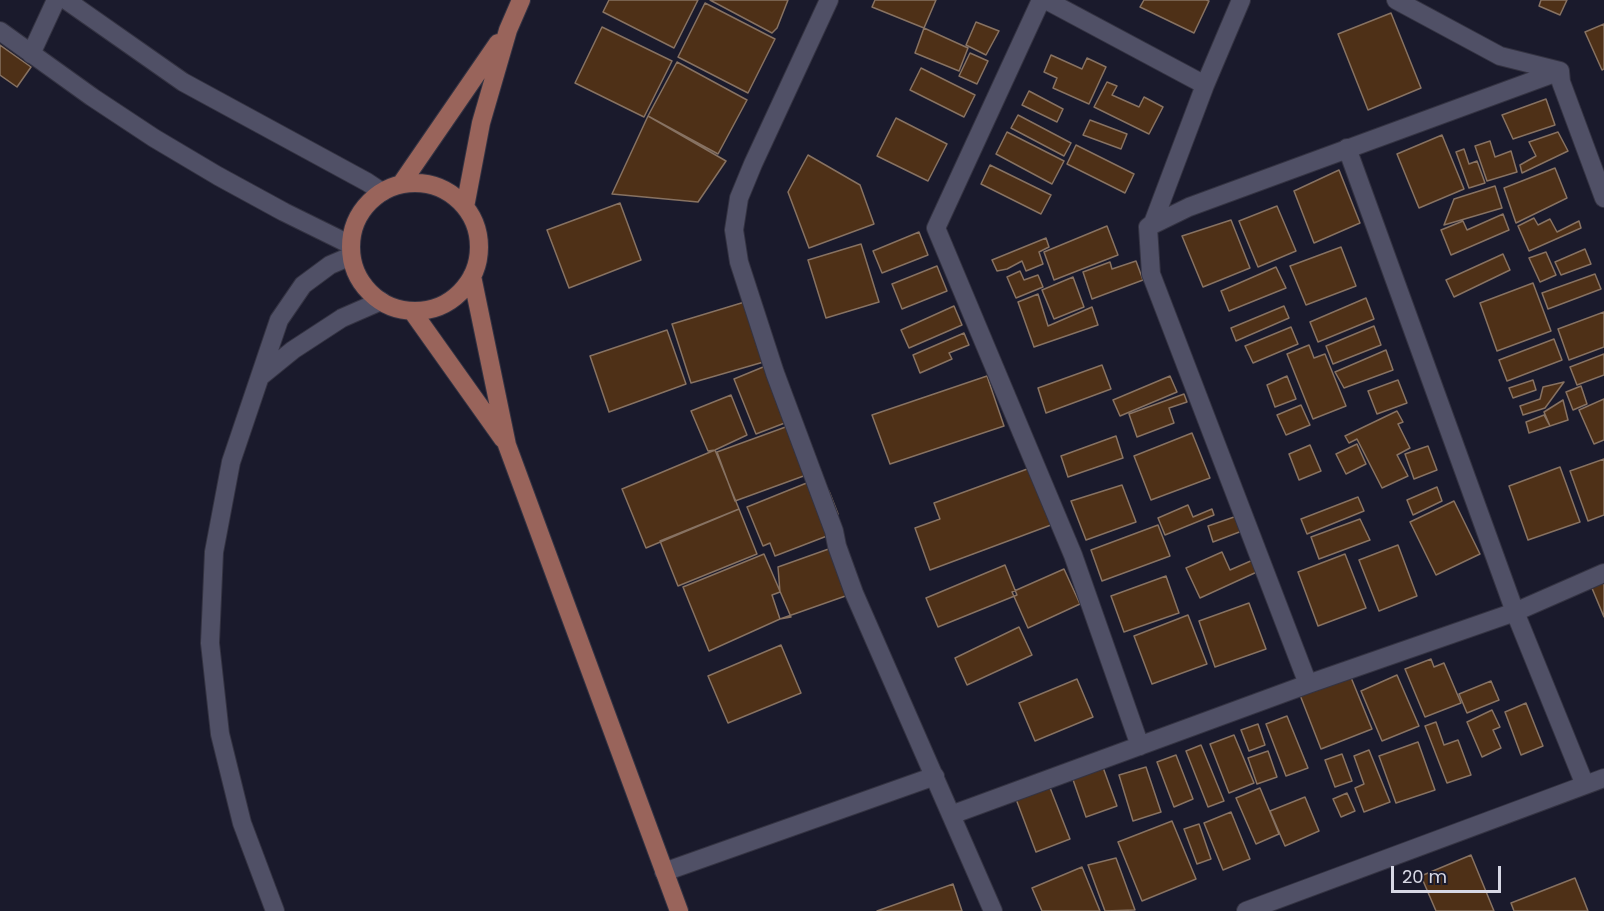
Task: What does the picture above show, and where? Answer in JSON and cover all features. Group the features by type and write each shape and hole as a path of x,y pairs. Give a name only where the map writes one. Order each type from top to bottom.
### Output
{"main road":[{"path":"465,207 481,123 508,30 521,0"},
{"path":"401,184 508,30"},
{"path":"419,183 436,186 452,195 465,207 474,223 479,241 478,259 472,276 462,291 448,303 431,309 412,311 396,308 381,301 367,289 357,274 351,250 352,236 358,218 368,203 382,192 401,184 419,183"},
{"path":"472,276 507,446 679,911"},
{"path":"412,311 507,446"}],"street":[{"path":"31,54 56,0"},
{"path":"66,0 183,82 382,192"},
{"path":"829,0 739,198 734,230 739,262 775,374 834,531 854,593 993,911"},
{"path":"1041,0 936,228 1072,555 1140,746"},
{"path":"1046,0 1204,86"},
{"path":"1148,227 1153,223 1204,86 1241,0"},
{"path":"1396,0 1500,56 1560,70"},
{"path":"0,31 92,98 154,138 351,250 303,285 279,320 231,462 214,552 210,643 220,734 242,823 275,911"},
{"path":"1148,227 1189,207 1560,70"},
{"path":"1560,70 1561,82 1604,198"},
{"path":"1347,148 1515,612 1585,785"},
{"path":"1148,227 1151,274 1308,684"},
{"path":"261,376 293,350 342,318 381,301"},
{"path":"951,815 1308,684 1515,612 1604,573"},
{"path":"664,872 935,776"},
{"path":"1246,911 1604,778"}],"building":[{"path":"609,0 698,0 674,48 603,12"},
{"path":"710,0 788,0 777,28 772,33"},
{"path":"875,0 936,0 924,28 872,7"},
{"path":"1144,0 1209,1 1194,33 1140,7"},
{"path":"1541,0 1567,0 1560,15 1539,6"},
{"path":"705,3 775,39 748,93 678,57"},
{"path":"1391,13 1421,88 1368,110 1338,34"},
{"path":"976,22 999,31 986,55 966,45"},
{"path":"1604,24 1604,69 1602,70 1585,32"},
{"path":"602,27 672,61 644,117 575,83"},
{"path":"924,28 968,48 959,71 915,53"},
{"path":"0,45 31,67 17,87 0,75"},
{"path":"970,53 988,61 977,84 959,76"},
{"path":"1051,55 1082,69 1087,58 1106,67 1089,104 1053,88 1057,78 1044,72"},
{"path":"677,62 747,100 718,154 648,116"},
{"path":"921,68 975,95 964,117 910,90"},
{"path":"1107,82 1117,86 1112,95 1139,107 1144,97 1163,107 1149,134 1094,107"},
{"path":"1029,91 1063,109 1057,122 1022,105"},
{"path":"1546,99 1555,125 1513,139 1502,115"},
{"path":"1018,115 1071,143 1064,156 1011,128"},
{"path":"648,116 726,161 698,202 612,194"},
{"path":"896,118 947,144 928,181 877,156"},
{"path":"1090,120 1127,134 1121,149 1083,135"},
{"path":"1007,132 1064,161 1052,184 996,154"},
{"path":"1558,132 1568,151 1522,173 1520,165 1536,156 1529,142"},
{"path":"1442,135 1464,189 1419,208 1397,154"},
{"path":"1490,141 1495,157 1511,151 1517,172 1487,181 1475,146"},
{"path":"1076,145 1134,174 1125,193 1067,164"},
{"path":"1464,149 1469,164 1477,161 1485,183 1469,188 1456,152"},
{"path":"808,155 860,185 874,224 809,248 788,192"},
{"path":"990,165 1051,195 1041,214 981,184"},
{"path":"1555,168 1567,198 1516,223 1504,188"},
{"path":"1339,170 1360,223 1314,243 1294,191"},
{"path":"1495,186 1502,208 1444,225 1454,199"},
{"path":"620,203 641,260 569,288 547,230"},
{"path":"1277,206 1296,251 1258,267 1239,221"},
{"path":"1503,214 1509,230 1451,255 1441,230 1463,221 1467,230"},
{"path":"1534,218 1538,225 1550,219 1557,232 1579,221 1581,228 1529,251 1518,226"},
{"path":"1231,220 1250,268 1203,287 1182,236"},
{"path":"1107,226 1118,255 1054,280 1044,252"},
{"path":"919,232 928,255 882,273 873,251"},
{"path":"1046,238 1049,247 1039,252 1043,264 1026,271 1022,261 1007,269 997,271 992,260"},
{"path":"861,244 879,302 826,318 808,260"},
{"path":"1341,247 1356,286 1306,305 1290,266"},
{"path":"1585,249 1591,264 1561,275 1555,262"},
{"path":"1546,252 1556,275 1540,282 1529,258"},
{"path":"1503,254 1510,270 1454,297 1446,280"},
{"path":"1136,261 1143,280 1092,299 1083,272 1110,262 1112,269"},
{"path":"937,266 947,291 902,309 892,284"},
{"path":"1276,267 1286,288 1229,311 1221,291"},
{"path":"1020,271 1024,280 1038,275 1043,287 1016,298 1007,277"},
{"path":"1595,274 1601,289 1548,309 1542,293"},
{"path":"1073,277 1084,307 1054,319 1042,290"},
{"path":"1533,283 1551,331 1497,351 1480,303"},
{"path":"1038,294 1048,326 1092,307 1098,325 1034,347 1018,302"},
{"path":"1366,298 1374,319 1318,342 1310,322"},
{"path":"748,301 767,361 691,383 672,324"},
{"path":"954,306 962,325 909,348 901,330"},
{"path":"1284,306 1289,318 1236,341 1231,328"},
{"path":"1604,312 1604,347 1569,360 1558,329"},
{"path":"1374,326 1381,345 1333,364 1326,346"},
{"path":"1291,327 1298,344 1253,363 1245,346"},
{"path":"667,330 686,384 609,412 590,356"},
{"path":"964,333 969,345 949,353 952,359 920,373 913,355"},
{"path":"1554,339 1562,360 1507,381 1499,360"},
{"path":"1309,345 1314,358 1325,354 1346,406 1313,419 1287,354"},
{"path":"1386,350 1393,370 1344,388 1335,372"},
{"path":"1604,354 1604,375 1577,385 1570,367"},
{"path":"768,365 790,421 756,434 734,379"},
{"path":"1102,365 1111,389 1046,413 1038,388"},
{"path":"987,376 1004,426 890,464 872,415"},
{"path":"1170,376 1177,392 1120,416 1113,400"},
{"path":"1287,376 1296,399 1275,407 1267,385"},
{"path":"1398,380 1407,403 1377,414 1368,391"},
{"path":"1533,380 1536,390 1513,398 1509,388"},
{"path":"1564,382 1545,408 1523,415 1520,406 1540,399 1543,387"},
{"path":"1581,386 1587,404 1573,410 1566,392"},
{"path":"1184,394 1187,402 1169,408 1174,423 1137,437 1129,414"},
{"path":"731,395 747,435 708,451 691,411"},
{"path":"1604,399 1604,440 1594,444 1579,410"},
{"path":"1563,400 1568,420 1550,426 1544,412"},
{"path":"1301,405 1310,425 1286,435 1277,415"},
{"path":"1397,411 1403,422 1398,424 1410,448 1397,455 1408,476 1382,488 1357,439 1349,443 1345,436"},
{"path":"1544,415 1550,426 1529,433 1526,422"},
{"path":"791,425 809,474 735,501 717,452"},
{"path":"1192,433 1210,478 1151,500 1134,456"},
{"path":"1116,436 1123,458 1068,477 1061,456"},
{"path":"1357,444 1366,464 1346,474 1336,454"},
{"path":"1310,445 1321,471 1299,480 1289,454"},
{"path":"1428,446 1437,470 1414,479 1405,454"},
{"path":"715,450 739,509 646,548 622,489"},
{"path":"1604,459 1604,515 1588,521 1570,471"},
{"path":"1560,467 1580,522 1528,540 1509,486"},
{"path":"1030,468 1051,525 930,570 915,528 940,519 934,503"},
{"path":"819,478 825,493 829,491 838,514 834,516 840,531 775,556 770,543 763,546 747,507"},
{"path":"1122,485 1136,522 1086,540 1071,501"},
{"path":"1437,487 1442,501 1413,515 1407,500"},
{"path":"1358,497 1364,511 1307,534 1301,519"},
{"path":"1454,501 1480,554 1436,575 1410,522"},
{"path":"1188,505 1193,517 1212,509 1214,515 1165,535 1158,518"},
{"path":"739,509 757,554 678,586 660,541"},
{"path":"1237,516 1242,531 1213,542 1208,526"},
{"path":"1360,519 1370,540 1319,559 1311,537"},
{"path":"1158,525 1170,556 1102,581 1091,550"},
{"path":"1398,545 1417,596 1379,611 1359,560"},
{"path":"837,546 854,593 780,619 772,595 780,592 778,567"},
{"path":"1222,552 1230,570 1253,560 1259,571 1200,598 1186,568"},
{"path":"764,554 791,617 780,619 709,651 683,587"},
{"path":"1345,554 1366,608 1318,626 1298,572"},
{"path":"1005,565 1017,595 938,627 926,598"},
{"path":"1064,569 1080,604 1028,628 1012,592"},
{"path":"1166,576 1179,613 1124,632 1111,596"},
{"path":"1604,576 1604,617 1589,581"},
{"path":"1249,603 1266,649 1215,667 1199,621"},
{"path":"1188,615 1207,664 1152,684 1134,636"},
{"path":"1019,627 1032,655 967,685 955,658"},
{"path":"781,645 801,693 728,723 708,676"},
{"path":"1431,659 1434,667 1444,663 1461,703 1425,717 1405,669"},
{"path":"1350,675 1372,729 1321,749 1300,695"},
{"path":"1397,675 1419,726 1382,741 1361,691"},
{"path":"1077,679 1093,717 1035,741 1019,703"},
{"path":"1491,681 1499,700 1467,713 1459,694"},
{"path":"1526,703 1543,746 1521,755 1505,712"},
{"path":"1492,710 1500,727 1493,730 1501,748 1482,757 1467,722"},
{"path":"1287,716 1308,768 1286,776 1266,724"},
{"path":"1436,722 1444,745 1458,740 1471,775 1447,783 1425,726"},
{"path":"1258,724 1265,745 1249,751 1241,730"},
{"path":"1234,735 1254,783 1229,793 1210,744"},
{"path":"1418,742 1435,790 1396,803 1379,756"},
{"path":"1201,745 1224,801 1208,807 1186,751"},
{"path":"1369,750 1390,802 1364,812 1355,788 1364,784 1354,756"},
{"path":"1268,751 1277,777 1257,784 1248,758"},
{"path":"1342,754 1352,781 1335,787 1325,760"},
{"path":"1176,755 1193,799 1174,807 1157,762"},
{"path":"1100,759 1117,806 1086,817 1070,771"},
{"path":"1146,767 1161,812 1133,821 1119,775"},
{"path":"1047,780 1070,839 1036,852 1016,799"},
{"path":"1260,788 1279,834 1256,844 1236,798"},
{"path":"1347,793 1355,811 1341,817 1333,799"},
{"path":"1305,797 1319,831 1285,846 1270,811"},
{"path":"1231,812 1250,859 1223,870 1204,823"},
{"path":"1172,821 1196,879 1142,901 1118,842"},
{"path":"1199,824 1211,859 1197,864 1184,829"},
{"path":"1471,855 1494,911 1436,911 1421,876"},
{"path":"1116,858 1135,910 1105,911 1088,865"},
{"path":"1082,867 1100,911 1042,911 1032,888"},
{"path":"1575,878 1588,911 1514,911 1511,903"},
{"path":"953,884 962,911 877,911"}]}
